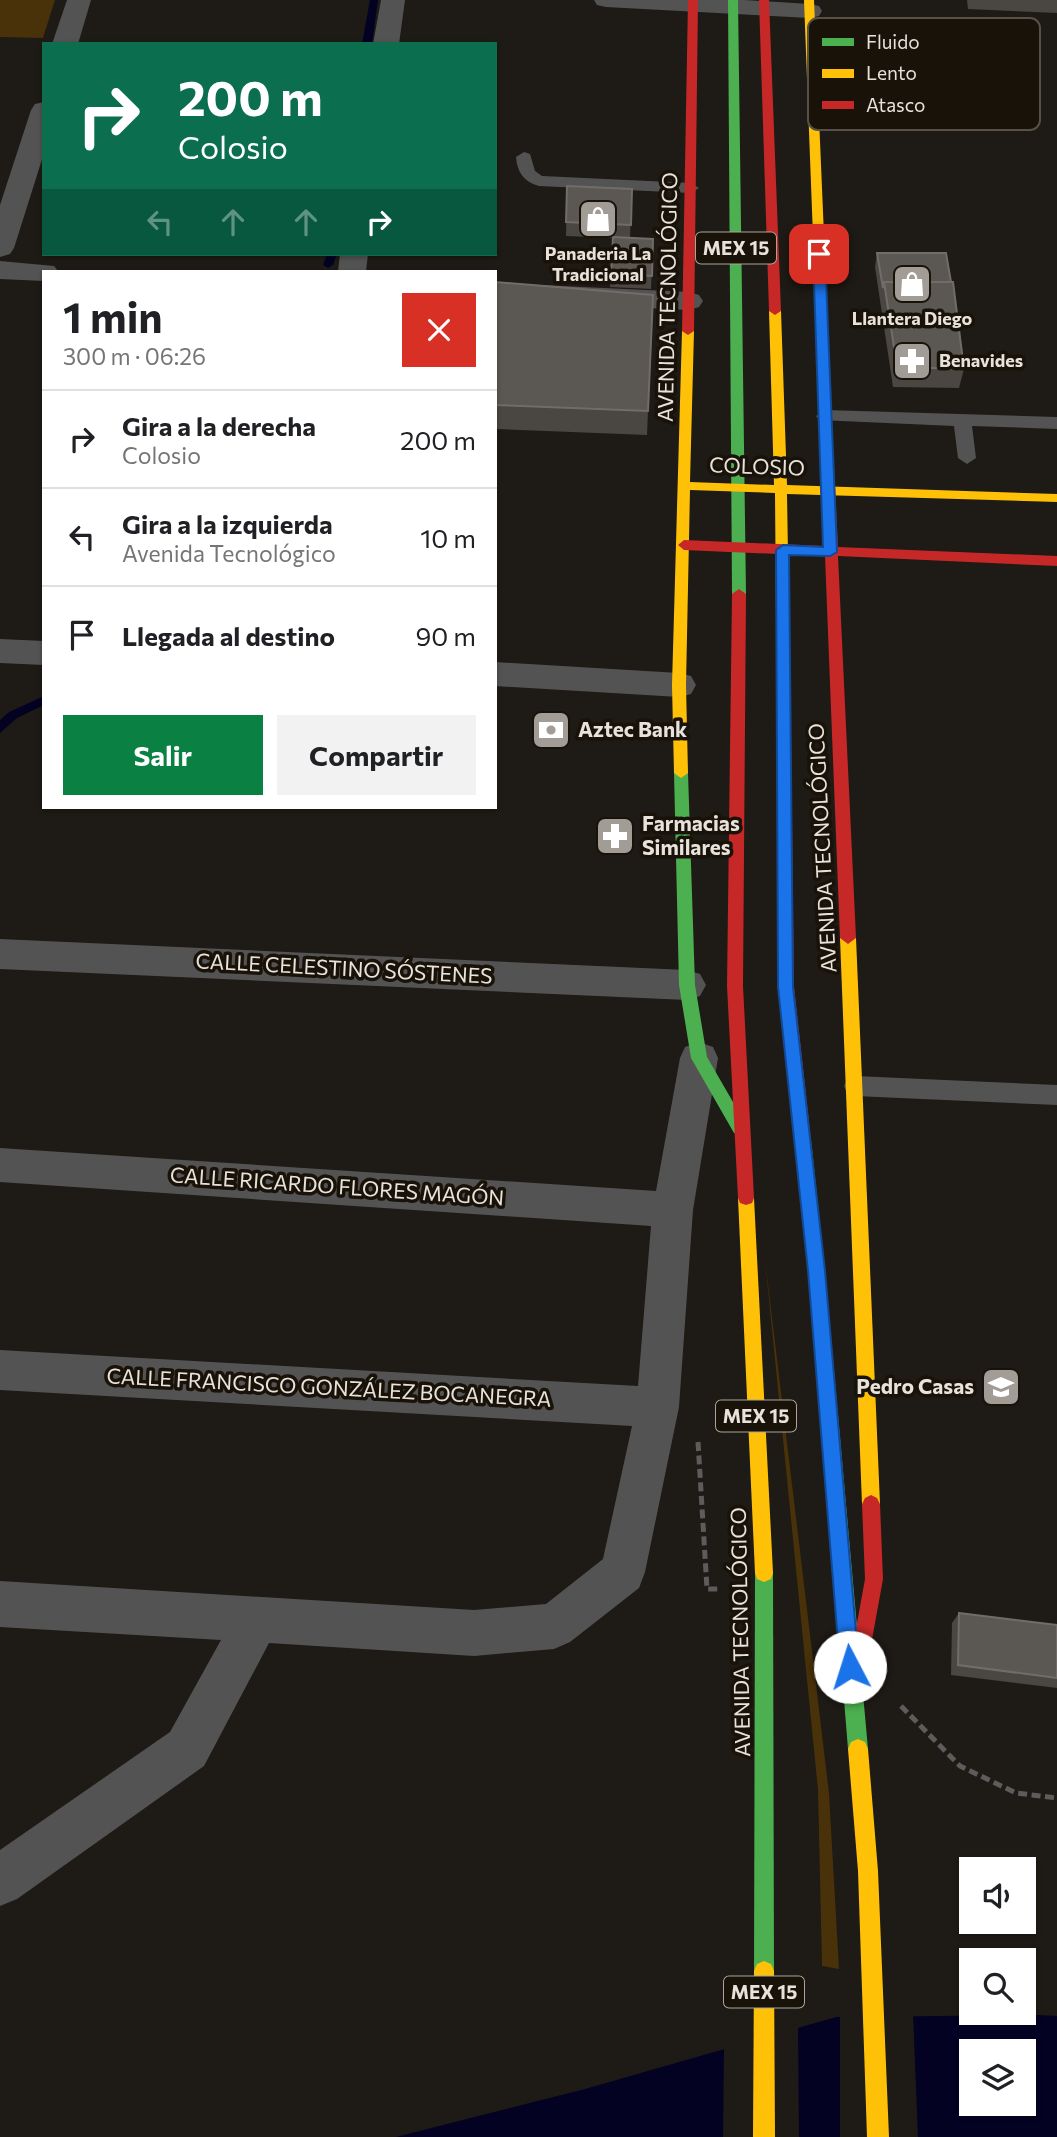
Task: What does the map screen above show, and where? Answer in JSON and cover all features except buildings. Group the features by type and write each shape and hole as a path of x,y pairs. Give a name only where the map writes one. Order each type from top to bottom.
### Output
{"main road":[{"name":"AVENIDA TECNOLÓGICO","path":"692,3 689,301 679,685 687,985 699,1058 740,1128"},
{"name":"AVENIDA TECNOLÓGICO","path":"733,4 739,547 735,986 765,1589 764,2137"},
{"name":"AVENIDA TECNOLÓGICO","path":"764,5 783,550 786,987 817,1271 868,1871 877,2137"},
{"name":"AVENIDA TECNOLÓGICO","path":"815,130 827,490 855,1086 874,1579 871,1607 852,1693"},
{"name":"COLOSIO","path":"685,486 1057,498"},
{"path":"684,545 1057,561"}],"street":[{"path":"66,42 79,0"},
{"path":"386,42 393,0"},
{"path":"607,0 810,5"},
{"path":"0,248 42,116"},
{"path":"0,270 42,272"},
{"path":"497,292 689,301"},
{"path":"0,651 42,653"},
{"path":"497,674 679,685"},
{"name":"CALLE CELESTINO SÓSTENES","path":"0,954 687,985"},
{"path":"0,1604 474,1633 554,1626 623,1572 658,1407 673,1210 699,1058"},
{"name":"CALLE RICARDO FLORES MAGÓN","path":"0,1165 673,1210"},
{"name":"CALLE FRANCISCO GONZÁLEZ BOCANEGRA","path":"0,1370 658,1407"},
{"path":"0,1882 187,1749 257,1620"}],"lane":[{"path":"524,156 524,168 538,181 691,188"},
{"path":"825,416 1057,423"},
{"path":"963,422 967,458"},
{"path":"855,1086 1057,1095"}],"shaded area":[{"path":"0,0 55,0 43,38 0,37"},
{"path":"765,1259 829,1793 839,1969 822,1966 818,1790"}],"water":[{"path":"1036,2015 1057,2016 1057,2137 396,2137 585,2089 836,2017 959,2016 959,2025 1036,2025"}],"pier":[{"path":"913,2013 918,2137 840,2137 840,2014"},
{"path":"798,2024 799,2137 723,2137 724,2046"}],"waterway":[{"path":"367,42 374,0"},
{"path":"328,265 331,256"},
{"path":"0,728 13,715 42,701"}],"traffic: fast":[{"path":"733,0 739,594"},
{"path":"681,773 687,985 699,1058 740,1128"},
{"path":"804,1149 858,1749"},
{"path":"764,1573 764,1971"}],"traffic: slow":[{"path":"809,0 810,18"},
{"path":"814,130 827,447"},
{"path":"775,311 783,550 784,738"},
{"path":"681,773 679,685 688,331"},
{"path":"685,486 1057,498"},
{"path":"848,938 871,1504"},
{"path":"746,1198 764,1573"},
{"path":"858,1749 868,1871 878,2137"},
{"path":"764,1971 764,2137"}],"traffic: jam":[{"path":"688,331 693,0"},
{"path":"764,0 775,311"},
{"path":"827,447 848,938"},
{"path":"684,545 1057,561"},
{"path":"739,594 735,986 746,1198"},
{"path":"784,738 786,987 804,1149"},
{"path":"858,1667 874,1579 871,1504"}],"place":[{"name":"Panaderia La Tradicional","path":"598,219"},
{"name":"Llantera Diego","path":"912,284"},
{"name":"Benavides","path":"912,361"},
{"name":"Aztec Bank","path":"551,730"},
{"name":"Farmacias Similares","path":"615,836"},
{"name":"Pedro Casas","path":"1001,1387"}],"route":[{"path":"819,254 830,552 783,550 786,987 817,1271 850,1667"}]}
